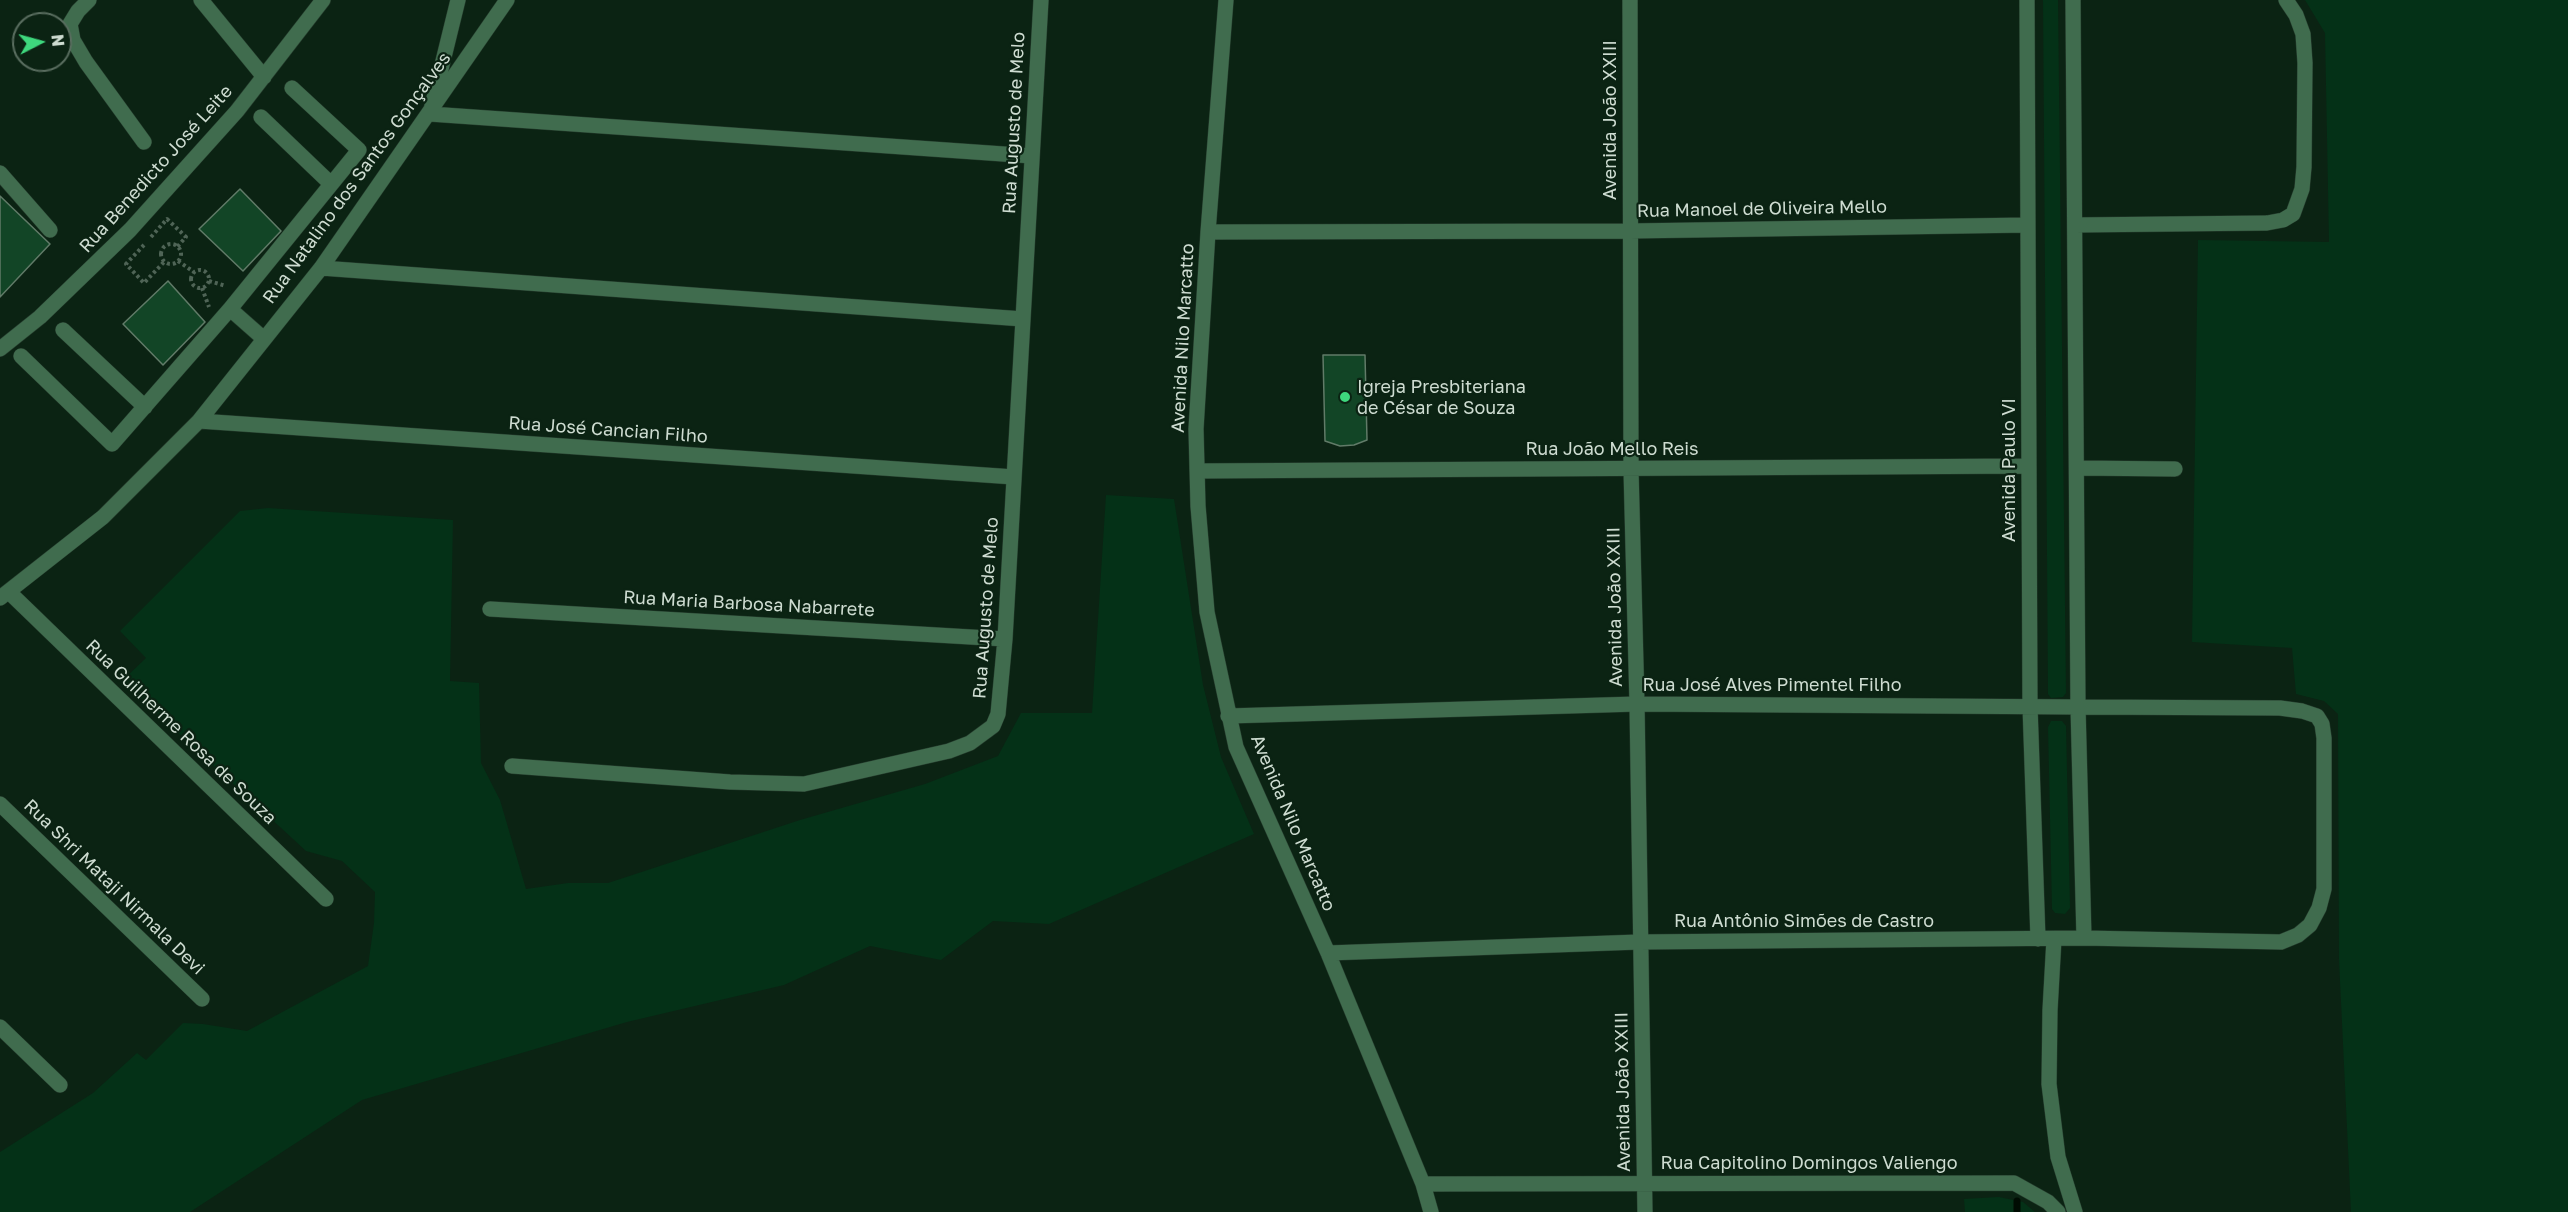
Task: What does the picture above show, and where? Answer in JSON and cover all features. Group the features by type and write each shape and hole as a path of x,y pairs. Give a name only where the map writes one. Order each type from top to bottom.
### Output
{"street":[{"path":"89,0 70,24 73,40 86,62 144,142"},
{"path":"201,0 264,77"},
{"name":"Rua Benedicto José Leite","path":"0,349 40,317 130,230 230,120 323,0"},
{"path":"458,0 430,114 1032,156"},
{"name":"Rua Natalino dos Santos Gonçalves","path":"4,595 103,517 199,421 321,268 507,0"},
{"name":"Rua Augusto de Melo","path":"512,766 730,782 804,784 949,751 970,744 993,726 998,714 1005,639 1041,0"},
{"name":"Avenida Nilo Marcatto","path":"1226,0 1196,429 1207,612 1236,747 1328,953 1423,1184 1431,1212"},
{"name":"Avenida João XXIII","path":"1630,0 1631,469 1638,704 1639,942 1645,1212"},
{"name":"Avenida Paulo VI","path":"2027,0 2030,706 2038,939"},
{"path":"2073,0 2079,707 2084,938"},
{"path":"2075,225 2267,223 2283,220 2293,214 2300,197 2304,167 2305,115 2302,34 2296,15 2286,0"},
{"path":"21,356 112,444 230,309 358,150 292,88"},
{"path":"261,117 331,184"},
{"path":"0,173 50,230"},
{"name":"Rua Manoel de Oliveira Mello","path":"1208,232 1629,231 2028,225"},
{"path":"321,268 1023,319"},
{"path":"230,309 264,339"},
{"path":"63,330 145,407"},
{"name":"Rua José Cancian Filho","path":"199,421 1014,477"},
{"name":"Rua João Mello Reis","path":"1197,471 2028,466"},
{"path":"2077,468 2175,469"},
{"name":"Rua Guilherme Rosa de Souza","path":"4,595 326,899"},
{"name":"Rua Maria Barbosa Nabarrete","path":"490,609 1005,639"},
{"name":"Rua José Alves Pimentel Filho","path":"1228,716 1638,704 2280,708 2302,711 2317,716 2322,724 2324,738 2324,889 2319,908 2310,924 2298,935 2281,942"},
{"name":"Rua Shri Mataji Nirmala Devi","path":"0,804 201,999"},
{"name":"Rua Antônio Simões de Castro","path":"1328,953 1639,942 2084,938 2281,942"},
{"path":"2054,939 2049,1084 2058,1157 2075,1212"},
{"path":"0,1027 60,1085"},
{"name":"Rua Capitolino Domingos Valiengo","path":"1423,1184 2014,1183 2048,1202 2058,1212"}],"path":[{"path":"164,262 144,283 126,264 167,219 186,237 177,247"},
{"path":"164,262 161,252 163,248 168,245 177,247"},
{"path":"164,262 174,264 178,261 181,256 177,247"},
{"path":"178,261 194,272"},
{"path":"203,269 207,272 209,276 207,286 197,288 193,285 191,281 194,272 203,269"}],"green space":[{"path":"2043,0 2058,0 2066,693 2063,697 2051,698 2048,694"},
{"path":"2305,0 2568,0 2568,1212 2351,1212 2339,960 2338,714 2324,701 2296,694 2292,648 2192,642 2198,240 2329,242 2325,33"},
{"path":"1106,495 1174,499 1203,685 1221,757 1254,834 1049,924 993,921 941,960 870,946 784,985 627,1022 362,1100 190,1212 0,1212 0,1152 93,1093 137,1053 146,1060 183,1023 247,1031 368,966 374,923 375,892 342,861 306,851 122,681 146,658 120,631 240,511 268,508 453,520 450,681 479,683 481,763 500,800 526,889 568,883 608,883 800,820 925,784 998,756 1021,713 1092,713"},
{"path":"2051,721 2062,721 2066,726 2070,908 2065,914 2055,913 2052,909 2048,727"},
{"path":"1999,1197 2023,1202 2035,1212 1965,1212 1964,1199"}],"building":[{"path":"240,189 281,231 243,271 199,229"},
{"path":"0,196 50,244 0,297"},
{"path":"168,281 205,322 163,365 123,324"},
{"name":"Igreja Presbiteriana de César de Souza","path":"1323,355 1365,355 1367,440 1354,445 1340,446 1325,441"}],"waterway":[{"path":"2017,1201 2017,1212"}],"place":[{"name":"Igreja Presbiteriana de César de Souza","path":"1345,397"}]}
